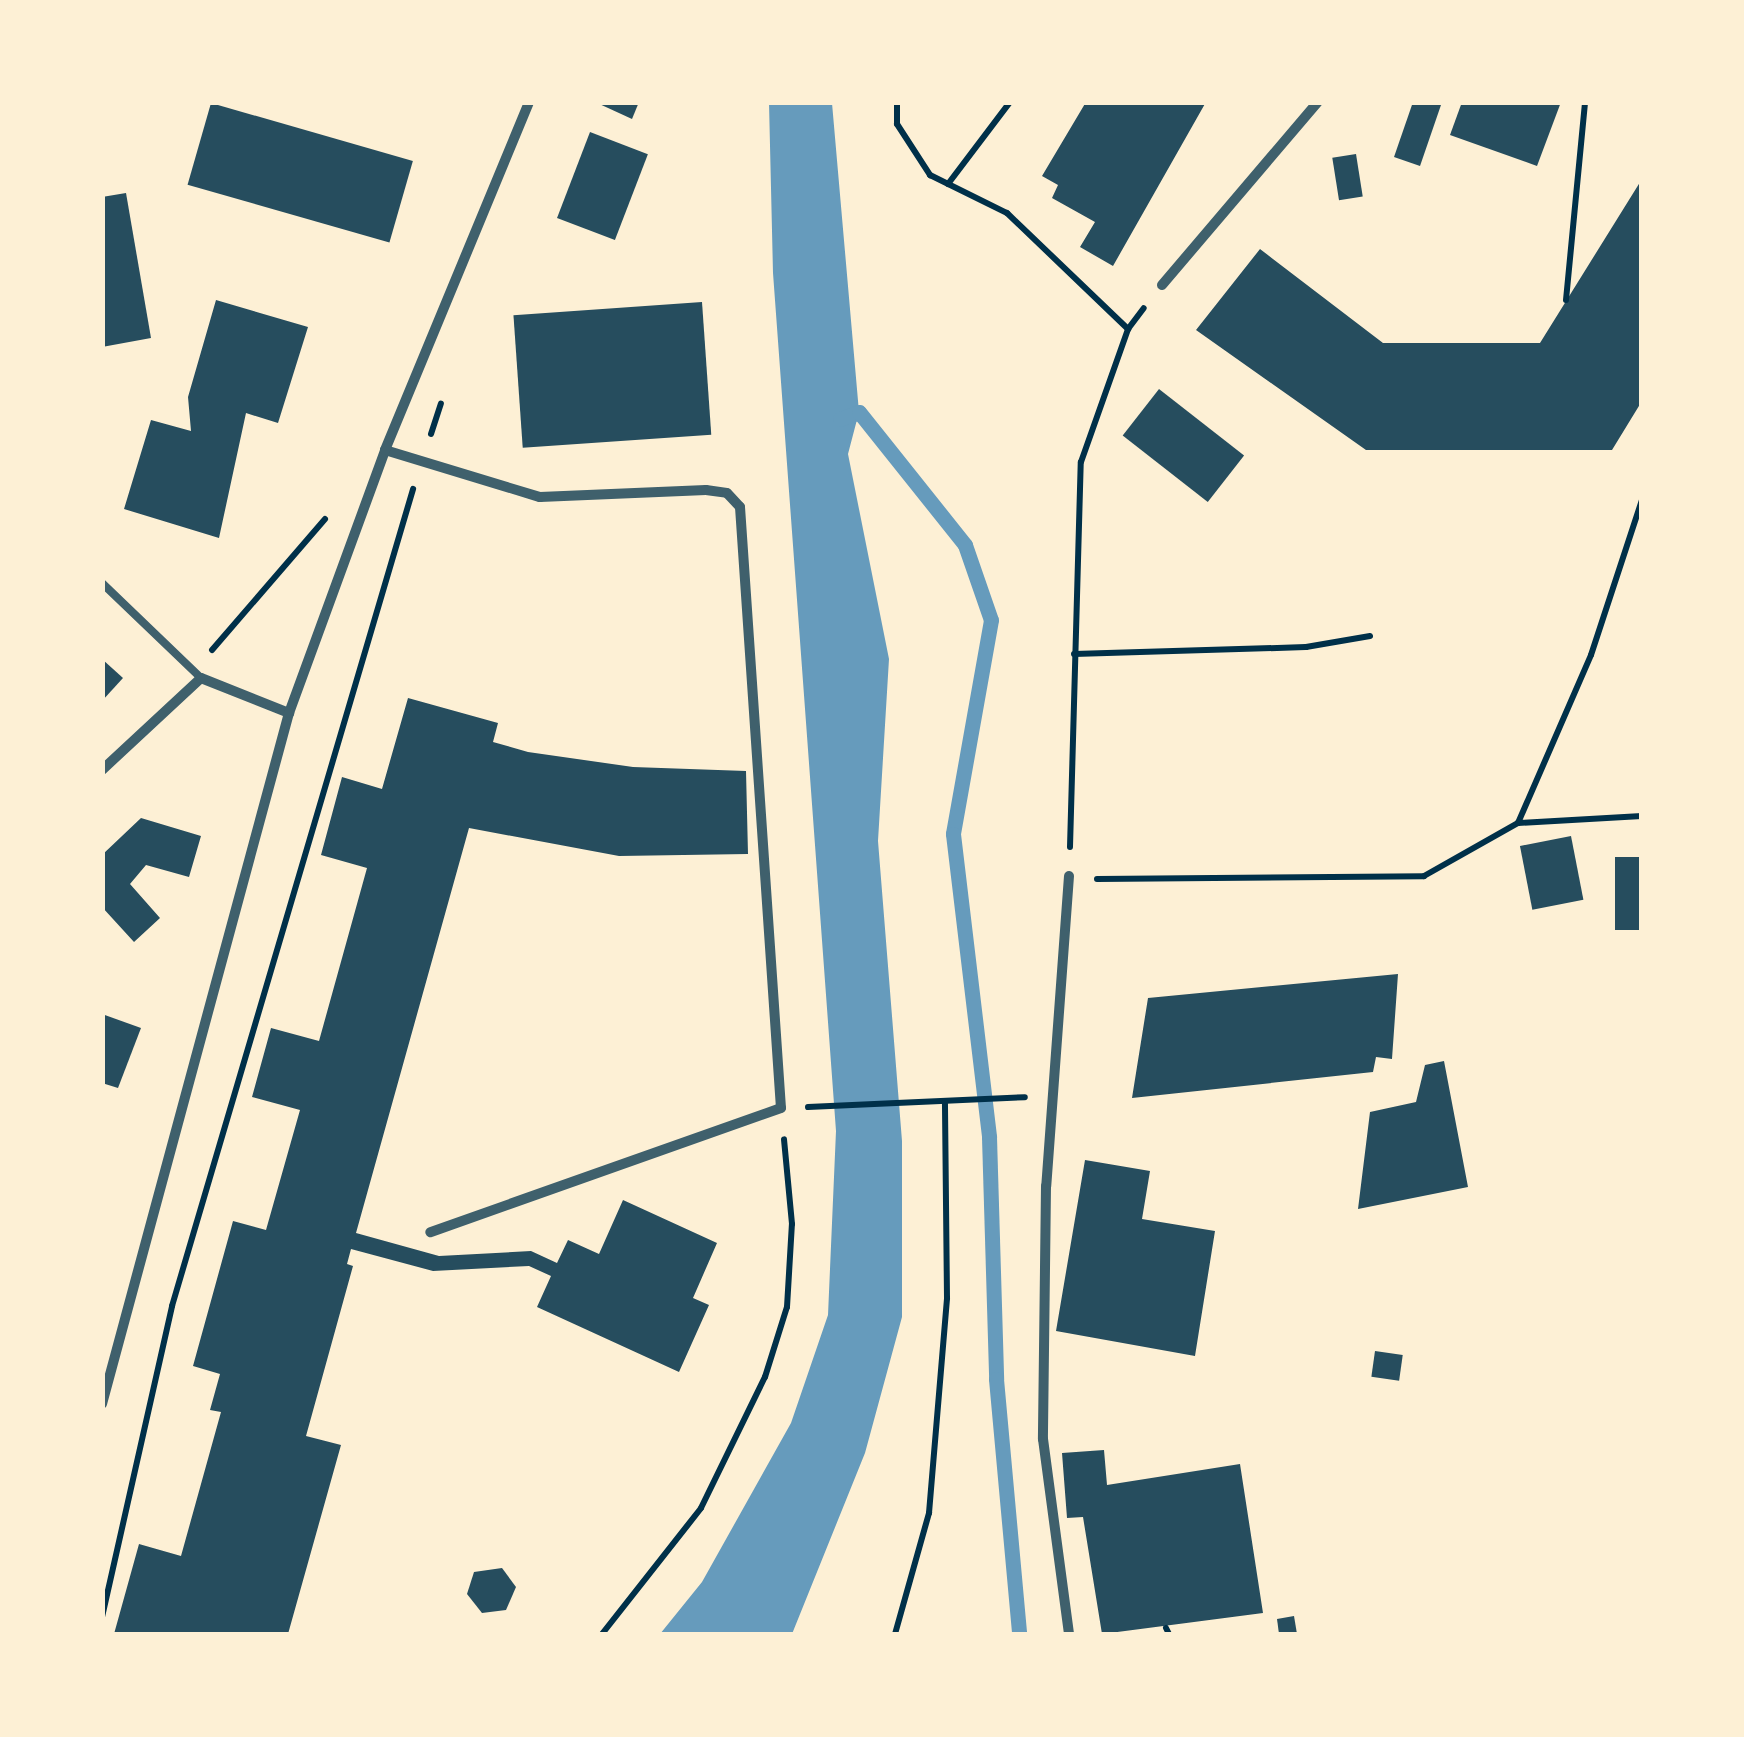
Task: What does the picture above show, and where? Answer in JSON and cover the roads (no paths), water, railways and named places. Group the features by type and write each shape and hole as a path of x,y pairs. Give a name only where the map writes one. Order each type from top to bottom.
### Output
{"street":[{"path":"102,1404 289,713 385,450 529,102"},
{"path":"1162,285 1318,102"},
{"path":"385,450 540,496 727,493 740,507 781,1108 430,1232"},
{"path":"102,770 200,678 289,713"},
{"path":"1069,876 1046,1186 1044,1439 1069,1634"}],"lane":[{"path":"102,583 200,678"}],"water":[{"path":"769,103 832,103 859,412 848,454 889,659 878,841 902,1141 902,1317 865,1453 792,1634 660,1634 702,1582 791,1423 828,1315 836,1131 773,273"}],"waterway":[{"path":"840,419 859,412 965,545 991,620 953,834 989,1137 996,1379 1019,1634"}]}
